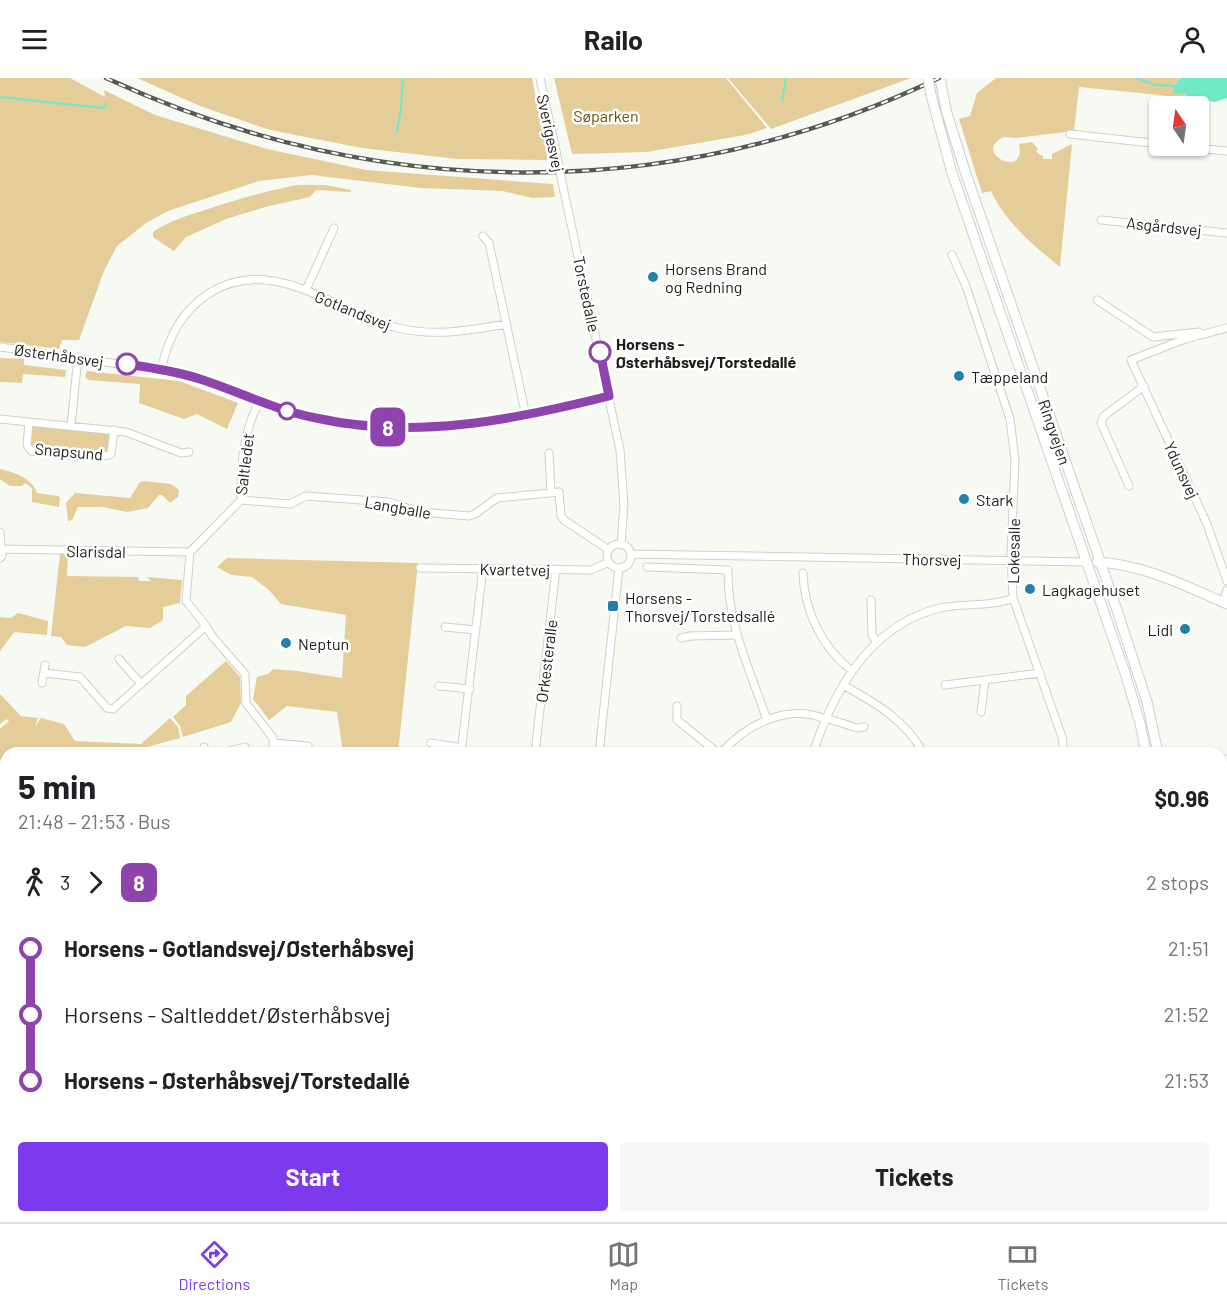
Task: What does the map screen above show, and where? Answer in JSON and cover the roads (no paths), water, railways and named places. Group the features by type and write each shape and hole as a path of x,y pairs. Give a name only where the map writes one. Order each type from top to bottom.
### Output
{"main road":[{"name":"Ringvejen","path":"928,78 952,173 1125,673 1145,747"},
{"name":"Ringvejen","path":"940,78 949,120 967,176 1101,562 1147,702 1157,747"},
{"name":"Thorsvej","path":"1085,562 1128,566 1151,572 1225,603"}],"street":[{"name":"Sverigesvej","path":"540,78 563,187"},
{"path":"1071,134 1149,143"},
{"path":"1209,149 1227,151"},
{"name":"Torstedalle","path":"563,187 609,396 623,474 624,505 621,545"},
{"name":"Asgårdsvej","path":"1101,220 1227,233"},
{"name":"Gotlandsvej","path":"306,290 334,228"},
{"path":"483,236 489,243 526,416"},
{"name":"Lokesalle","path":"952,255 966,286 1004,395 1012,430 1015,460 1011,561 1013,598 1062,737 1063,747"},
{"name":"Gotlandsvej","path":"161,370 175,328 186,313 215,290 232,283 258,279 290,284 372,320 402,329 463,332 507,324"},
{"path":"1097,300 1153,337 1227,328"},
{"name":"Ydunsvej","path":"1207,332 1131,360 1207,525 1227,581"},
{"name":"Østerhåbsvej","path":"0,346 161,370 205,381 259,402 315,418 371,427 452,425 526,416 609,396"},
{"name":"Snapsund","path":"71,426 78,357"},
{"path":"1128,486 1101,423 1104,416 1144,386"},
{"name":"Saltledet","path":"190,552 241,500 246,430 259,402"},
{"name":"Snapsund","path":"0,419 114,430 138,435 181,453 189,452"},
{"name":"Snapsund","path":"29,422 27,445 31,451 67,455 106,458 111,454 114,430"},
{"path":"549,453 551,493 559,492 561,516 609,550"},
{"name":"Langballe","path":"241,500 290,504 306,496 388,502 420,512 469,516 497,498 551,493"},
{"path":"0,532 2,549 0,558"},
{"path":"621,545 627,548 630,554 628,563 619,568 609,562 607,556 613,546 621,545"},
{"name":"Slarisdal","path":"2,549 190,552"},
{"path":"190,552 186,601 245,674 246,703 273,738 274,747"},
{"name":"Thorsvej","path":"630,554 1085,562"},
{"name":"Kvartetvej","path":"420,568 591,570 609,562"},
{"path":"647,567 728,570 729,609 767,720"},
{"path":"462,747 483,568"},
{"path":"600,747 619,568"},
{"name":"Orkesteralle","path":"536,747 556,569"},
{"path":"802,573 804,591 814,622 830,650 851,670"},
{"path":"1225,603 1227,590"},
{"path":"815,747 826,718 851,670 876,641 898,625 932,611 1013,598"},
{"path":"871,600 872,635 876,641"},
{"path":"42,683 44,669 80,677 107,708 112,709 206,626"},
{"path":"445,627 476,630"},
{"path":"681,638 737,635"},
{"path":"119,659 141,684"},
{"path":"945,685 1040,673"},
{"path":"981,712 985,681"},
{"path":"843,685 897,720 919,747"},
{"path":"439,686 470,689"},
{"path":"677,706 677,720 711,747"},
{"path":"726,747 739,735 767,720 798,715 812,715 857,728 864,727"},
{"path":"274,743 308,747"},
{"path":"431,743 449,747"}],"waterway":[{"path":"397,132 403,78"},
{"path":"782,101 786,78"},
{"path":"1137,78 1155,85 1174,86"},
{"path":"0,97 102,108 106,104"}],"railway":[{"path":"106,78 208,119 312,148 417,166 523,172 629,167 734,149 837,120 939,78"}],"place":[{"name":"Horsens Brand og Redning","path":"653,277"},
{"name":"Horsens - Østerhåbsvej/Torstedallé","path":"600,352"},
{"name":"Tæppeland","path":"959,376"},
{"name":"Stark","path":"964,499"},
{"name":"Lagkagehuset","path":"1030,589"},
{"name":"Horsens - Thorsvej/Torstedsallé","path":"613,606"},
{"name":"Lidl","path":"1185,629"},
{"name":"Neptun","path":"286,643"}],"park label":[{"name":"Søparken","path":"606,115"}]}
